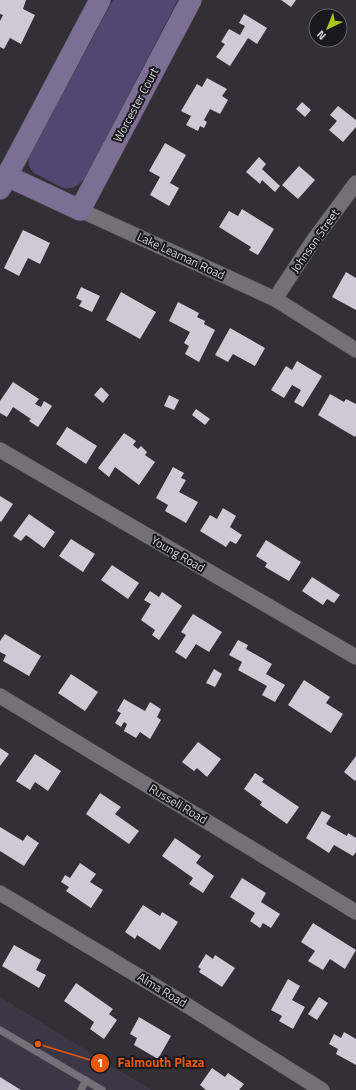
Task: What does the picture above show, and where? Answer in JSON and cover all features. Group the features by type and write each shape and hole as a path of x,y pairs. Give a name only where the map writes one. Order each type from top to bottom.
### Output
{"street":[{"path":"2,180 100,0"},
{"name":"Worcester Court","path":"80,210 191,0"},
{"name":"Lake Leaman Road","path":"2,180 80,210 275,299 356,350"},
{"name":"Johnson Street","path":"275,299 313,241 356,183"},
{"name":"Young Road","path":"0,450 356,657"},
{"name":"Russell Road","path":"0,696 356,912"},
{"name":"Alma Road","path":"0,893 180,1001 322,1090"}],"lane":[{"path":"0,1030 102,1090"},
{"path":"81,1090 86,1080"}],"shaded area":[{"path":"113,0 178,0 86,176 82,182 76,186 63,188 34,173 29,166 29,156"},
{"path":"0,997 151,1090 0,1090"}],"building":[{"path":"0,0 26,0 23,9 35,15 21,44 10,38 4,49 0,47 0,21 3,15 0,14"},
{"path":"281,0 296,0 291,7"},
{"path":"244,14 267,28 257,44 248,38 230,66 216,57 225,44 221,42 229,29 240,35 245,26 239,23"},
{"path":"207,78 227,89 222,96 228,100 220,114 210,109 204,120 207,122 204,128 200,126 198,131 186,125 191,116 181,111 197,84 202,87"},
{"path":"302,102 311,110 305,117 296,109"},
{"path":"338,106 356,120 356,127 343,142 329,130 337,121 330,115"},
{"path":"165,143 186,155 170,183 179,188 169,206 150,195 160,177 149,171"},
{"path":"259,157 266,164 262,169 280,186 275,192 262,180 260,184 246,172"},
{"path":"299,166 315,180 298,199 282,185"},
{"path":"242,209 274,229 258,255 249,250 251,247 219,227 229,211 238,216"},
{"path":"23,230 50,243 40,264 28,258 19,276 4,268"},
{"path":"346,272 356,278 356,310 332,297"},
{"path":"81,287 100,296 92,312 79,306 82,301 76,298"},
{"path":"121,292 156,312 140,339 106,320"},
{"path":"178,302 199,313 197,317 205,321 204,324 215,330 199,362 185,354 189,346 184,343 190,332 169,321"},
{"path":"230,328 265,348 255,366 233,354 228,362 215,355"},
{"path":"297,361 322,376 303,407 294,402 301,390 292,385 284,398 271,390 286,366 292,370"},
{"path":"13,382 39,399 35,404 41,407 44,401 52,406 38,427 29,421 31,419 13,407 7,417 0,413 0,401"},
{"path":"101,387 109,395 103,403 94,395"},
{"path":"330,394 344,402 346,399 356,404 355,437 318,415"},
{"path":"169,395 179,400 174,410 164,406"},
{"path":"196,409 210,419 205,425 192,415"},
{"path":"67,427 97,446 86,464 56,444"},
{"path":"124,433 136,441 133,445 138,449 141,446 147,452 145,455 155,462 139,485 115,467 109,477 98,468"},
{"path":"173,467 184,473 181,478 186,480 179,492 198,502 186,523 165,511 168,505 156,498"},
{"path":"0,496 13,504 1,522 0,521"},
{"path":"223,508 236,516 230,527 242,535 236,544 230,541 226,547 200,531 210,515 217,519"},
{"path":"29,514 55,532 44,548 26,535 21,541 13,536"},
{"path":"71,539 95,554 83,572 59,556"},
{"path":"266,540 301,562 289,581 265,567 267,563 256,556"},
{"path":"112,565 139,583 128,599 101,580"},
{"path":"312,577 340,595 334,603 327,599 323,605 302,591"},
{"path":"150,591 159,597 162,592 182,606 159,640 152,635 155,630 141,620 151,604 144,600"},
{"path":"193,614 222,632 209,652 196,644 186,659 175,652 186,635 181,632"},
{"path":"5,634 41,656 29,676 3,661 6,655 0,652 0,641"},
{"path":"238,640 248,645 246,649 272,664 266,674 285,685 275,702 262,695 267,686 238,670 242,662 229,655"},
{"path":"214,669 222,674 215,687 206,683"},
{"path":"71,674 98,692 85,711 58,693"},
{"path":"304,680 330,697 326,703 343,714 331,733 288,705"},
{"path":"124,699 145,711 150,702 161,709 157,717 161,720 150,739 140,732 136,738 124,731 127,724 124,722 121,727 115,723 121,713 117,711"},
{"path":"198,742 221,759 207,777 197,768 194,771 182,762"},
{"path":"0,748 9,754 0,766"},
{"path":"35,754 61,771 48,791 35,782 30,790 16,781"},
{"path":"356,756 356,779 355,781 344,772"},
{"path":"255,773 264,779 262,782 299,807 287,824 260,805 262,802 244,789"},
{"path":"100,793 121,807 115,814 139,831 129,844 86,814"},
{"path":"322,811 331,816 326,824 347,836 348,833 356,838 356,852 353,856 334,845 329,853 306,838"},
{"path":"0,827 23,841 27,835 39,843 24,866 0,851"},
{"path":"175,838 201,856 196,863 214,876 203,893 189,884 193,878 162,856"},
{"path":"80,863 96,874 90,882 103,890 91,908 66,891 69,887 61,882 65,875 70,878"},
{"path":"242,878 266,893 261,902 280,914 271,928 263,923 260,928 250,921 255,913 230,897"},
{"path":"143,905 160,916 162,912 178,922 160,950 137,935 135,939 125,932"},
{"path":"313,923 356,950 345,969 330,959 323,970 308,961 315,951 301,942"},
{"path":"14,945 41,960 36,970 46,975 39,988 2,966"},
{"path":"206,954 213,959 215,955 235,968 222,987 199,972 201,969 198,967"},
{"path":"288,979 300,986 292,1000 305,1007 293,1029 279,1021 282,1016 271,1010"},
{"path":"76,983 113,1009 109,1014 117,1020 104,1039 90,1029 94,1022 64,1001"},
{"path":"319,997 328,1003 317,1020 308,1014"},
{"path":"139,1017 171,1036 158,1059 134,1045 137,1038 130,1034"},
{"path":"344,1032 356,1039 356,1065 336,1054 338,1049 329,1044 334,1034 341,1038"},
{"path":"212,1068 225,1077 228,1073 244,1084 239,1090 206,1090 200,1085"},
{"path":"0,1077 21,1090 0,1090"}],"place":[{"name":"Falmouth Plaza","path":"38,1044"}]}
